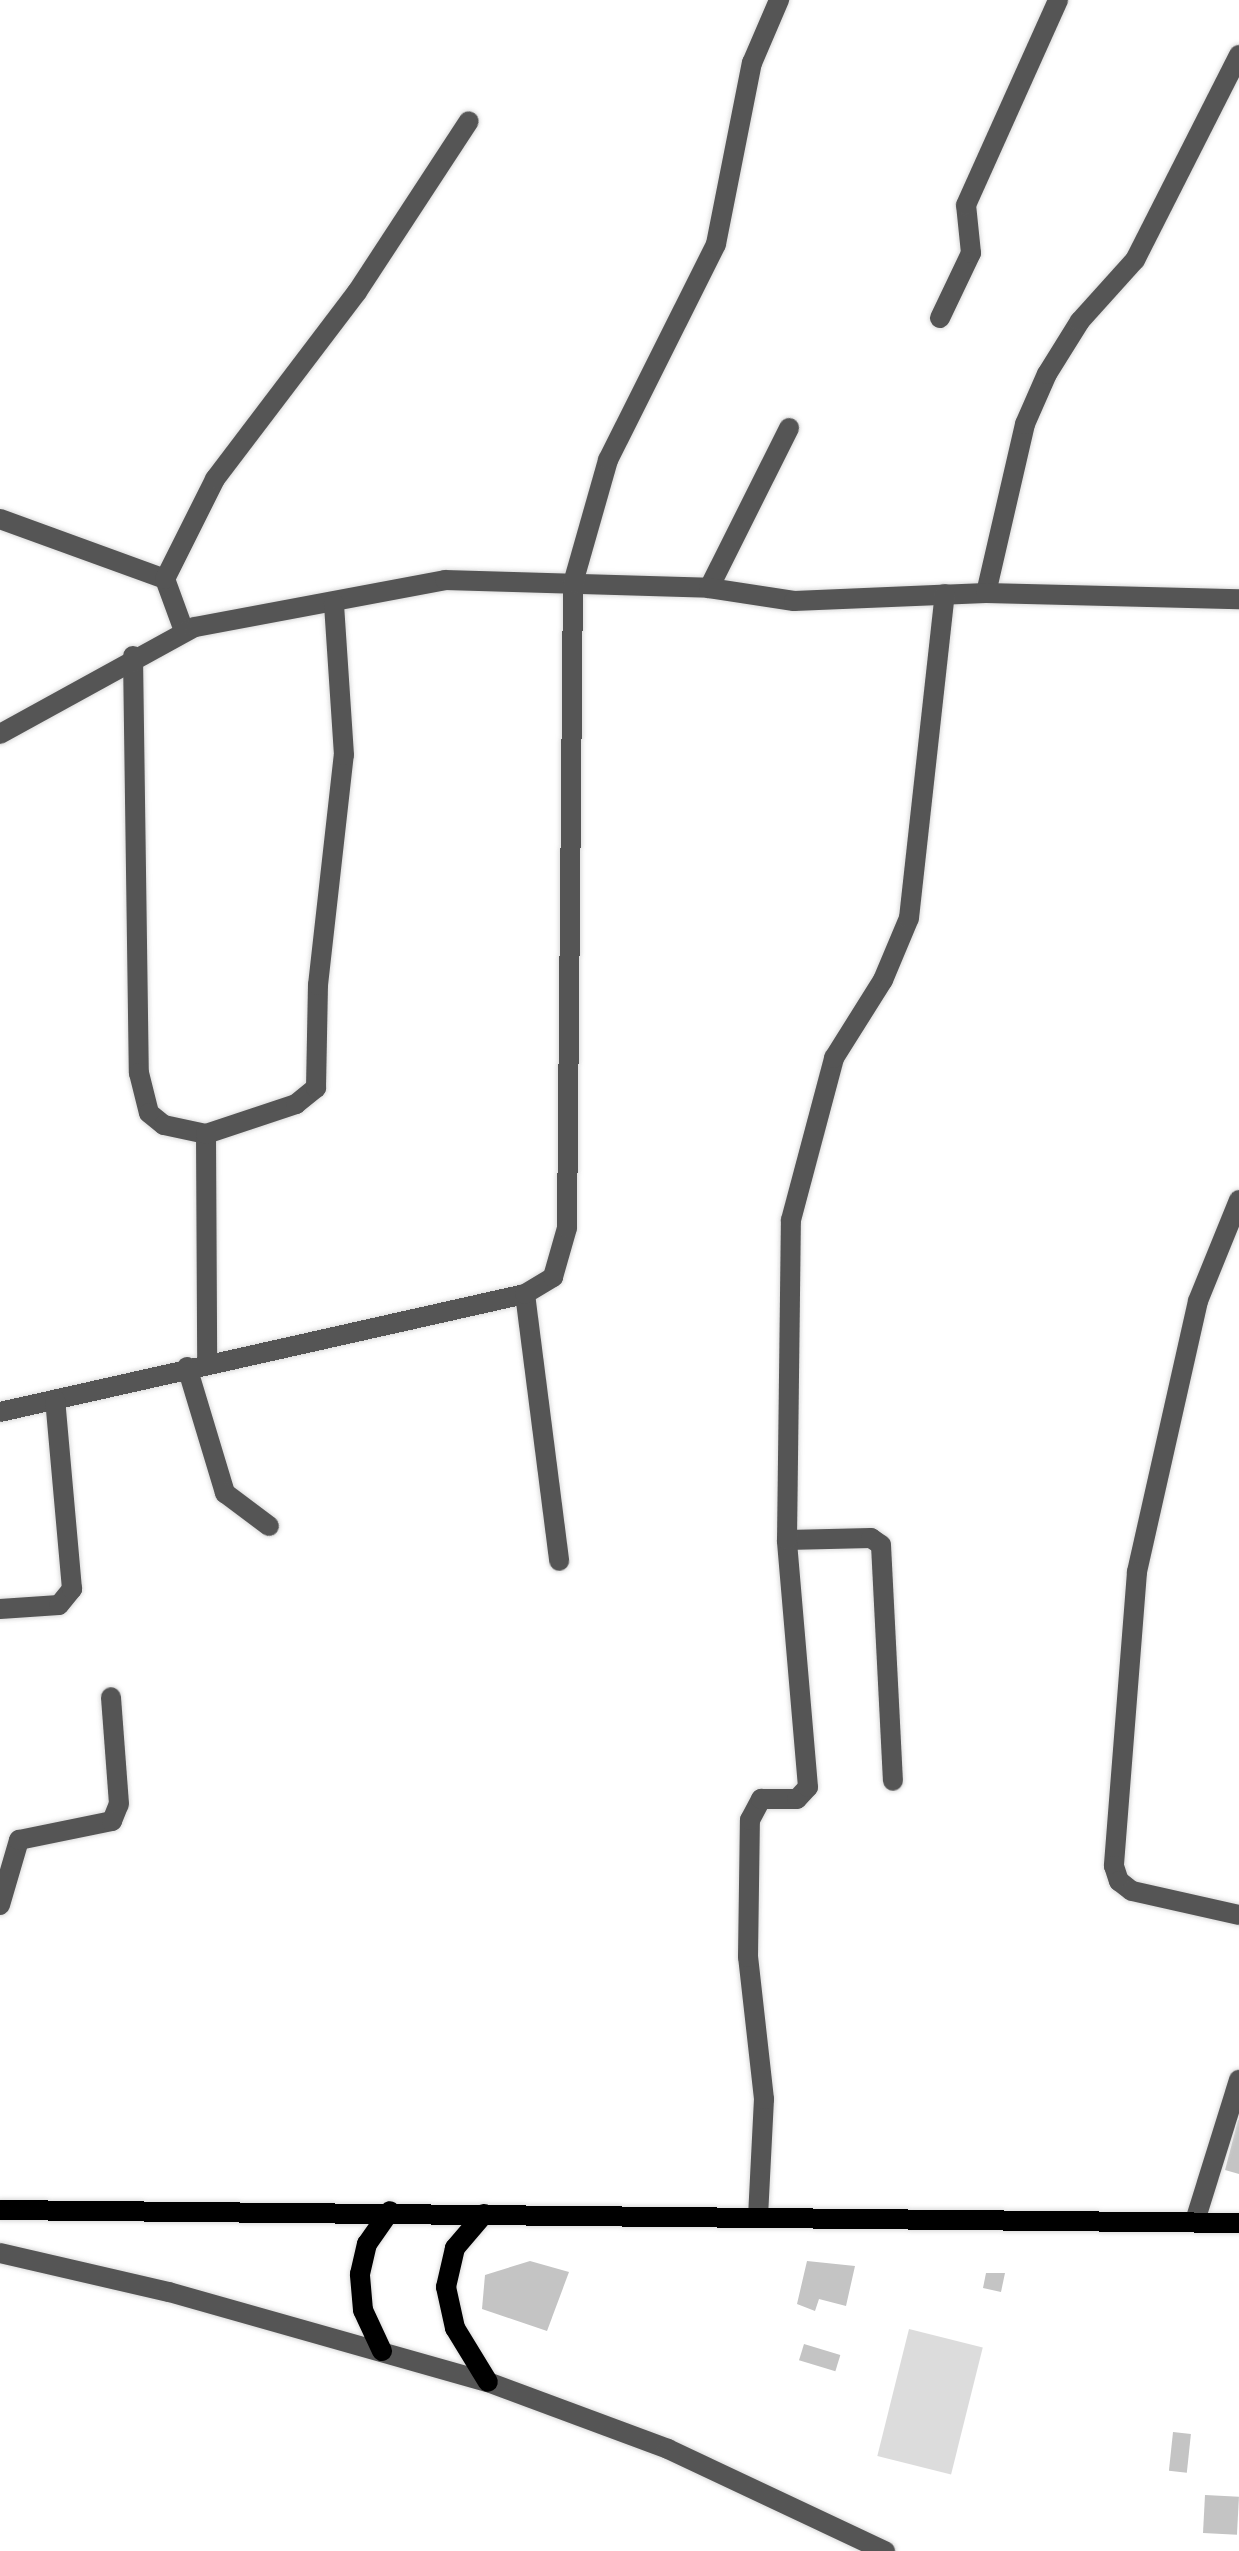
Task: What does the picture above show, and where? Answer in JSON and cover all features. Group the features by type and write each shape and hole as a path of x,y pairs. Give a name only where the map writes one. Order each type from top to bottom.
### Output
{"main road":[{"path":"0,2210 390,2211 1239,2223"},
{"path":"382,2351 363,2310 360,2274 367,2244 390,2211"},
{"path":"484,2214 455,2248 446,2287 455,2328 488,2382"}],"street":[{"path":"0,1412 197,1364 525,1294 553,1277 567,1228 573,583 608,460 716,244 752,63 779,0"},
{"path":"940,318 969,261 966,205 1058,0"},
{"path":"986,593 1025,424 1047,374 1080,321 1135,260 1239,55"},
{"path":"184,631 165,579 215,479 357,292 469,121"},
{"path":"709,588 789,428"},
{"path":"0,519 165,579"},
{"path":"0,734 133,656 184,631 445,580 709,588 794,601 986,593 1239,599"},
{"path":"758,2217 764,2099 748,1957 750,1820 761,1799 797,1799 808,1787 787,1540 791,1220 834,1058 883,980 909,918 945,594"},
{"path":"133,656 142,1101 164,1125 206,1134 296,1104 316,1088 318,985 344,755 334,603"},
{"path":"206,1134 197,1364 225,1493 269,1526"},
{"path":"1239,1200 1198,1301 1137,1572 1114,1866 1132,1891 1239,1915"},
{"path":"525,1294 559,1561"},
{"path":"0,1609 59,1605 72,1589 55,1400"},
{"path":"787,1540 871,1538 886,1557 893,1781"},
{"path":"0,1905 19,1840 112,1821 119,1804 111,1697"},
{"path":"1195,2221 1239,2080"},
{"path":"0,2253 382,2351 488,2382 668,2449 885,2551"}],"shaded area":[{"path":"909,2329 983,2347 951,2474 877,2456"}],"building":[{"path":"1239,2120 1239,2174 1225,2170"},
{"path":"530,2261 569,2272 547,2331 482,2309 485,2275"},
{"path":"807,2261 855,2266 846,2306 819,2299 815,2311 797,2304"},
{"path":"986,2273 1005,2273 1001,2292 983,2288"},
{"path":"804,2344 840,2355 835,2371 799,2360"},
{"path":"1173,2432 1191,2434 1187,2473 1169,2471"},
{"path":"1205,2495 1239,2497 1237,2535 1203,2533"}]}
